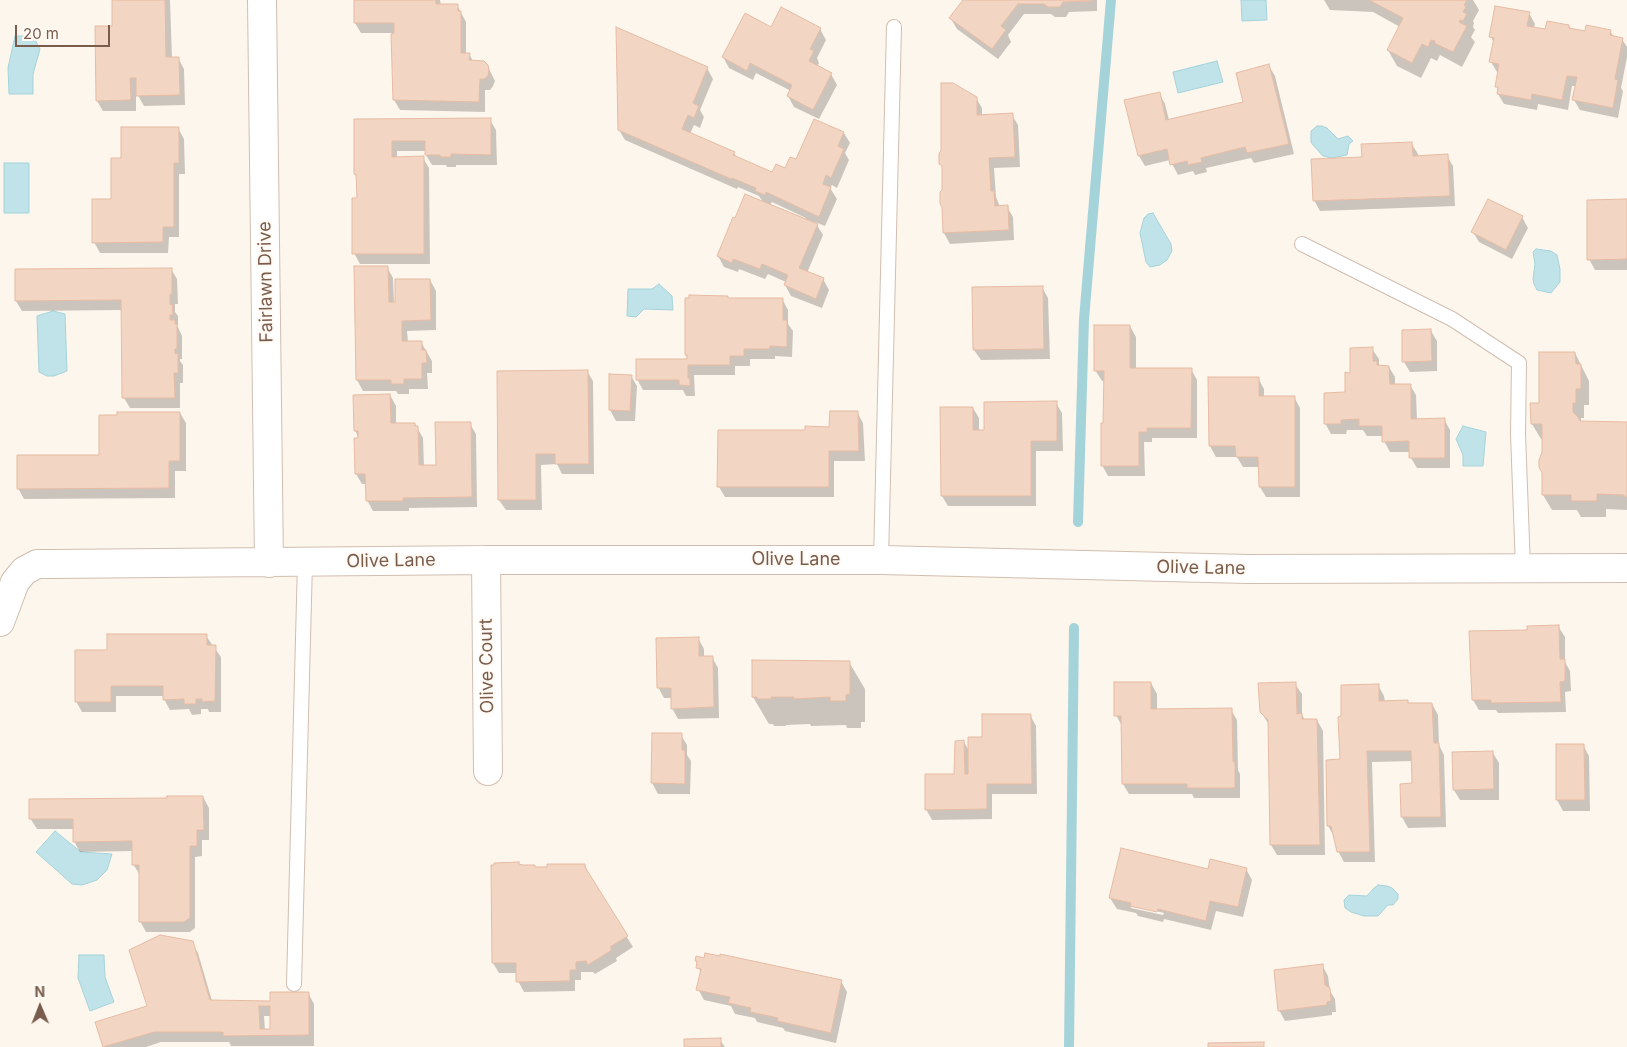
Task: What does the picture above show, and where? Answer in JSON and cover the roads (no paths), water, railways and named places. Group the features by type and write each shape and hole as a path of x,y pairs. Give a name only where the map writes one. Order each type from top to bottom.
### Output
{"street":[{"name":"Fairlawn Drive","path":"262,0 269,563"},
{"name":"Olive Lane","path":"0,622 14,582 24,571 38,564 486,560 881,560 1248,569 1627,568"},
{"name":"Olive Court","path":"486,560 488,772"}],"lane":[{"path":"881,560 894,27"},
{"path":"1302,244 1452,319 1519,363 1518,434 1523,568"},
{"path":"294,984 305,562"}],"water":[{"path":"1241,0 1266,0 1267,20 1242,21"},
{"path":"15,36 33,36 40,49 33,74 33,94 9,94 8,68"},
{"path":"1217,61 1223,82 1178,93 1173,72"},
{"path":"1317,126 1327,128 1338,139 1348,136 1353,141 1349,144 1347,155 1332,158 1323,156 1311,142 1311,131"},
{"path":"4,163 29,163 29,213 4,213"},
{"path":"1153,213 1171,244 1172,251 1167,260 1160,265 1150,267 1146,262 1140,233 1144,218 1148,214"},
{"path":"1536,249 1551,251 1557,255 1560,282 1551,293 1537,290 1534,284 1535,264 1533,252"},
{"path":"659,284 672,296 673,310 644,309 636,317 627,316 628,289 652,289"},
{"path":"53,311 65,314 67,371 54,376 47,376 39,372 37,316"},
{"path":"1463,426 1486,432 1483,466 1463,466 1463,455 1456,439"},
{"path":"55,831 81,852 112,854 107,870 97,880 82,885 72,884 36,852"},
{"path":"1378,885 1392,888 1398,894 1398,899 1393,905 1388,905 1378,916 1364,916 1345,908 1344,900 1349,895 1367,896"},
{"path":"79,955 104,955 105,977 114,1002 90,1011 78,978"}],"waterway":[{"path":"1078,522 1084,319 1111,0"},
{"path":"1069,1047 1074,628"}]}
